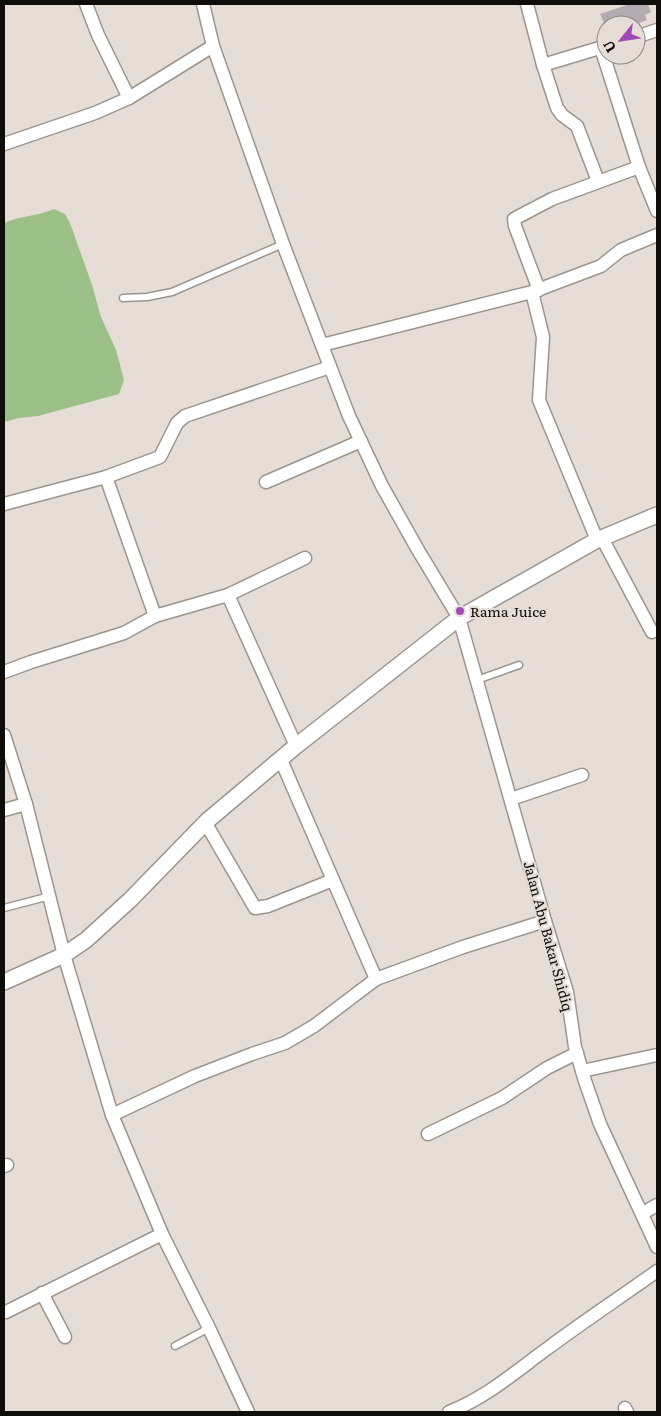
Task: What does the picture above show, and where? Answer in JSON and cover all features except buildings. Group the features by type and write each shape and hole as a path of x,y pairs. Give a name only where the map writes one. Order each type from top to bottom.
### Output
{"street":[{"path":"86,4 98,36 129,98"},
{"name":"Jalan Abu Bakar Shidiq","path":"203,4 213,46 283,244 349,416 382,486 459,618 567,992 577,1053 582,1071 600,1124 657,1247"},
{"path":"527,4 543,65 557,108 562,115 577,125 598,181"},
{"path":"4,144 95,113 129,98 213,46"},
{"path":"543,65 596,49"},
{"path":"608,65 639,167 657,211"},
{"path":"639,167 552,199 514,219 536,291 543,337 539,400 600,539 652,632"},
{"path":"322,346 536,291 601,266 622,250 657,235"},
{"path":"4,504 106,477 160,457 178,423 185,416 330,367"},
{"path":"266,482 361,441"},
{"path":"106,477 155,616"},
{"path":"4,982 64,954 86,940 130,900 205,822 236,795 459,618 600,539 657,515"},
{"path":"4,672 124,633 155,616 228,595 305,558"},
{"path":"228,595 296,746"},
{"path":"4,735 8,759 26,804 64,954 112,1115 162,1234 248,1412"},
{"path":"281,760 376,979"},
{"path":"511,799 582,774"},
{"path":"4,810 26,804"},
{"path":"205,822 255,908 268,906 333,880"},
{"path":"112,1115 195,1076 290,1041 314,1026 376,979 463,947 545,921"},
{"path":"428,1134 502,1098 547,1068 577,1053"},
{"path":"582,1071 657,1055"},
{"path":"643,1214 657,1205"},
{"path":"4,1310 162,1234"},
{"path":"449,1412 467,1404 506,1380 657,1271"},
{"path":"42,1293 65,1337"}],"lane":[{"path":"123,298 147,298 172,292 283,244"},
{"path":"477,680 519,665"},
{"path":"4,908 50,896"},
{"path":"175,1346 209,1328"}],"green space":[{"path":"54,209 65,214 70,223 101,317 116,350 124,380 119,394 38,416 4,422 4,223"}],"place":[{"name":"Rama Juice","path":"460,611"}]}
